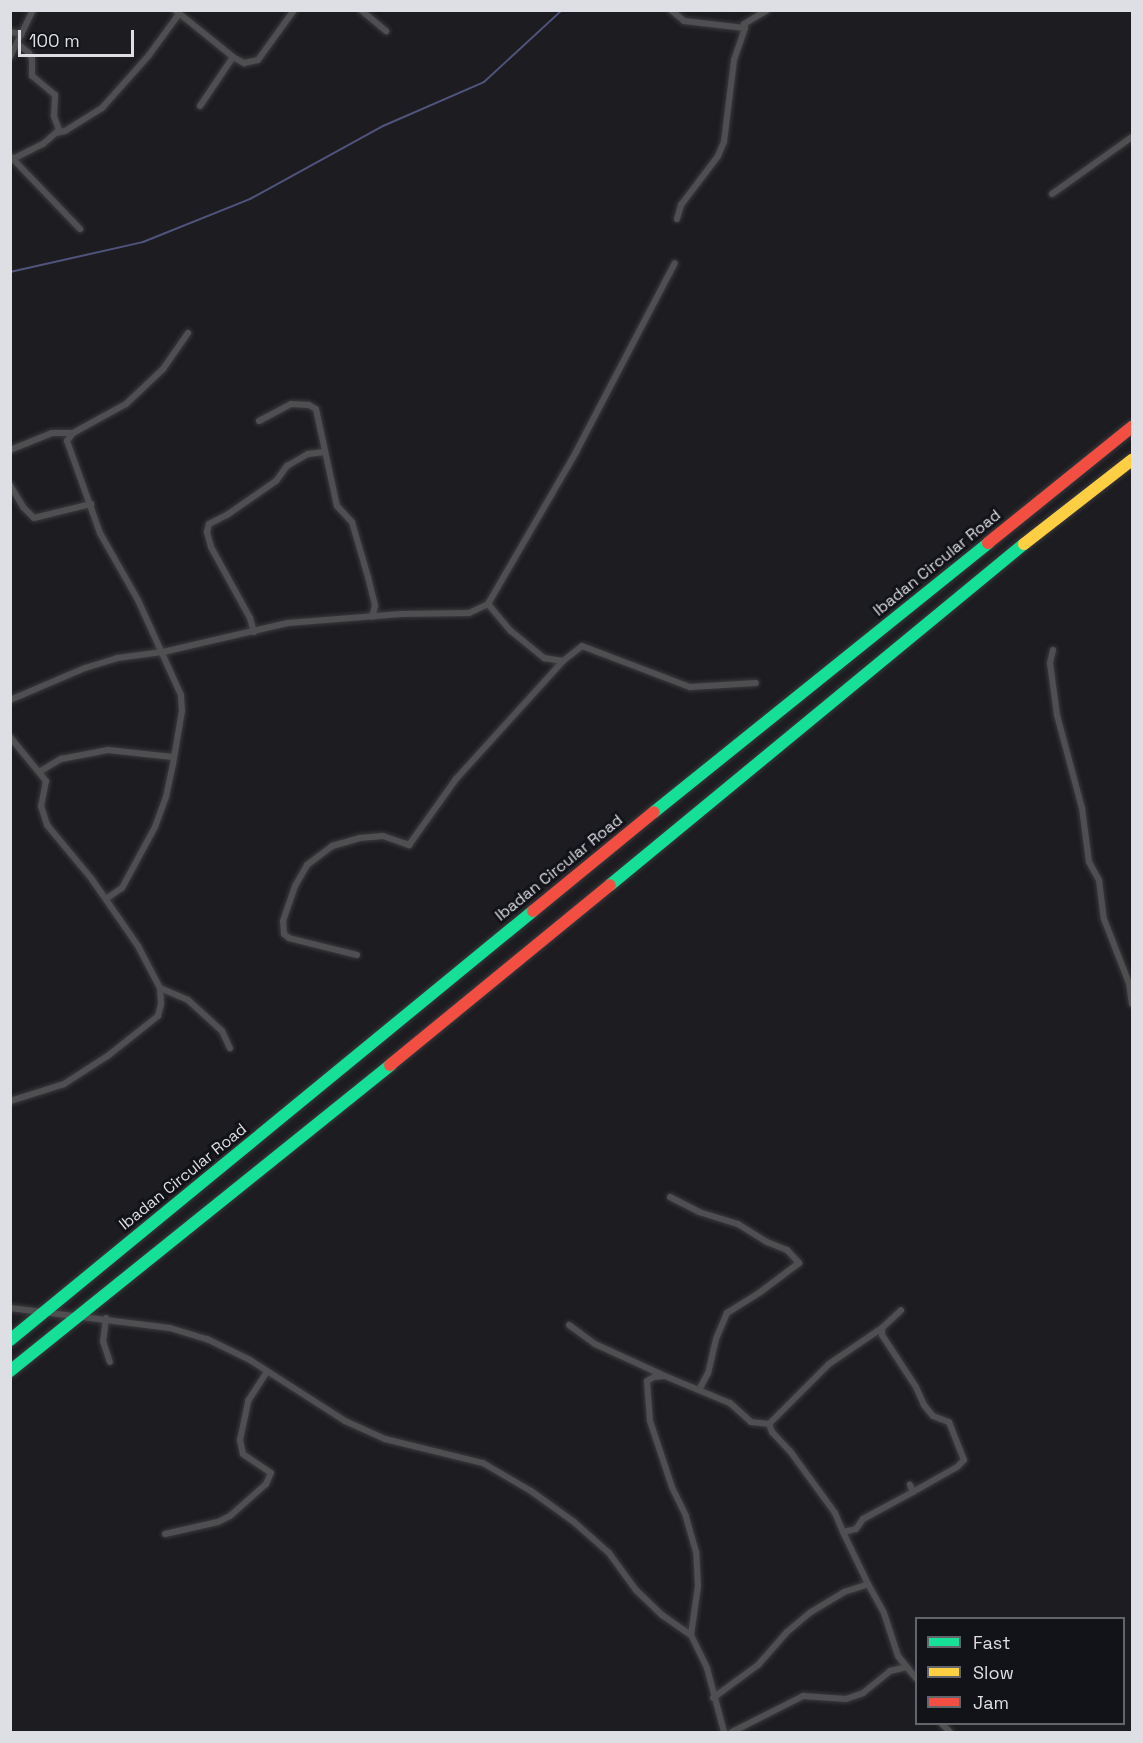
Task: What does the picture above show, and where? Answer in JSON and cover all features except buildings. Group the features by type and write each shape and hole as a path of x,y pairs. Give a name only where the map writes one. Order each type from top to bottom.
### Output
{"highway":[{"name":"Ibadan Circular Road","path":"10,1340 691,782 1132,428"},
{"path":"10,1371 443,1022 1017,550 1132,460"}],"street":[{"path":"10,57 33,10"},
{"path":"56,133 65,131 102,108 149,55 177,12 233,57 244,63 258,60 294,10"},
{"path":"361,10 386,31"},
{"path":"671,10 684,21 746,28"},
{"path":"676,219 681,205 718,156 724,142 734,60 746,28 744,24 767,10"},
{"path":"10,32 22,34"},
{"path":"18,44 29,52 32,59 32,76 55,95 54,116 59,130 43,144 12,158 80,229"},
{"path":"200,106 233,57"},
{"path":"1052,194 1132,137"},
{"path":"10,700 107,661 163,652 288,623 469,613 488,604 576,452 675,263"},
{"path":"106,899 122,888 155,827 166,797 182,711 181,695 163,652 100,533 67,441 73,433 126,404 163,369 188,333"},
{"path":"259,421 291,404 309,405 315,409 337,506 352,522 358,543 375,606 372,617"},
{"path":"10,450 59,431 73,433"},
{"path":"254,632 250,618 211,548 207,532 209,524 227,515 276,481 287,466 308,454 325,452"},
{"path":"10,485 29,515 34,518 91,504"},
{"path":"488,604 511,631 544,658 563,661"},
{"path":"357,955 289,938 284,934 283,921 295,886 307,865 332,846 360,838 383,836 409,845 456,779 563,661 582,646 690,687 756,683"},
{"path":"1053,650 1050,663 1057,715 1082,808 1089,862 1099,880 1104,919 1129,983 1132,1004"},
{"path":"10,737 46,781 41,806 46,825 106,899 138,946 160,988 161,1004 158,1016 109,1055 64,1084 10,1101"},
{"path":"39,772 61,759 108,750 173,757"},
{"path":"160,988 188,1000 222,1031 230,1048"},
{"path":"670,1197 699,1212 738,1224 767,1242 787,1250 799,1263 728,1313 716,1339 708,1373 700,1388"},
{"path":"10,1308 106,1318 170,1328 207,1339 267,1372 304,1397 365,1430 385,1439 483,1463 531,1491 574,1522 609,1553 636,1590 662,1615 691,1635 707,1668 724,1732"},
{"path":"769,1424 829,1364 882,1328 901,1310"},
{"path":"106,1318 103,1341 110,1362"},
{"path":"569,1325 595,1344 730,1403 751,1422 769,1424"},
{"path":"843,1532 856,1529 863,1519 957,1467 964,1460 949,1422 933,1416 924,1405 916,1387 882,1335 882,1328"},
{"path":"165,1534 218,1522 230,1516 266,1484 271,1473 243,1454 240,1440 248,1401 267,1372"},
{"path":"665,1376 654,1377 648,1381 650,1421 672,1487 686,1516 696,1552 698,1586 691,1635"},
{"path":"769,1424 771,1432 790,1451 835,1513 884,1613 898,1656 915,1677"},
{"path":"910,1485 913,1492"},
{"path":"714,1698 758,1665 787,1632 811,1612 844,1592 868,1584"},
{"path":"732,1732 803,1696 846,1699 863,1693 890,1671 908,1667"}],"waterway":[{"path":"10,272 143,242 250,199 383,126 484,82 562,10"}],"traffic: fast":[{"path":"654,812 988,543"},
{"path":"610,885 1024,544"},
{"path":"10,1340 533,911"},
{"path":"10,1371 390,1065"}],"traffic: slow":[{"path":"1024,544 1132,460"}],"traffic: jam":[{"path":"988,543 1132,427"},
{"path":"533,911 654,812"},
{"path":"390,1065 610,885"}]}
